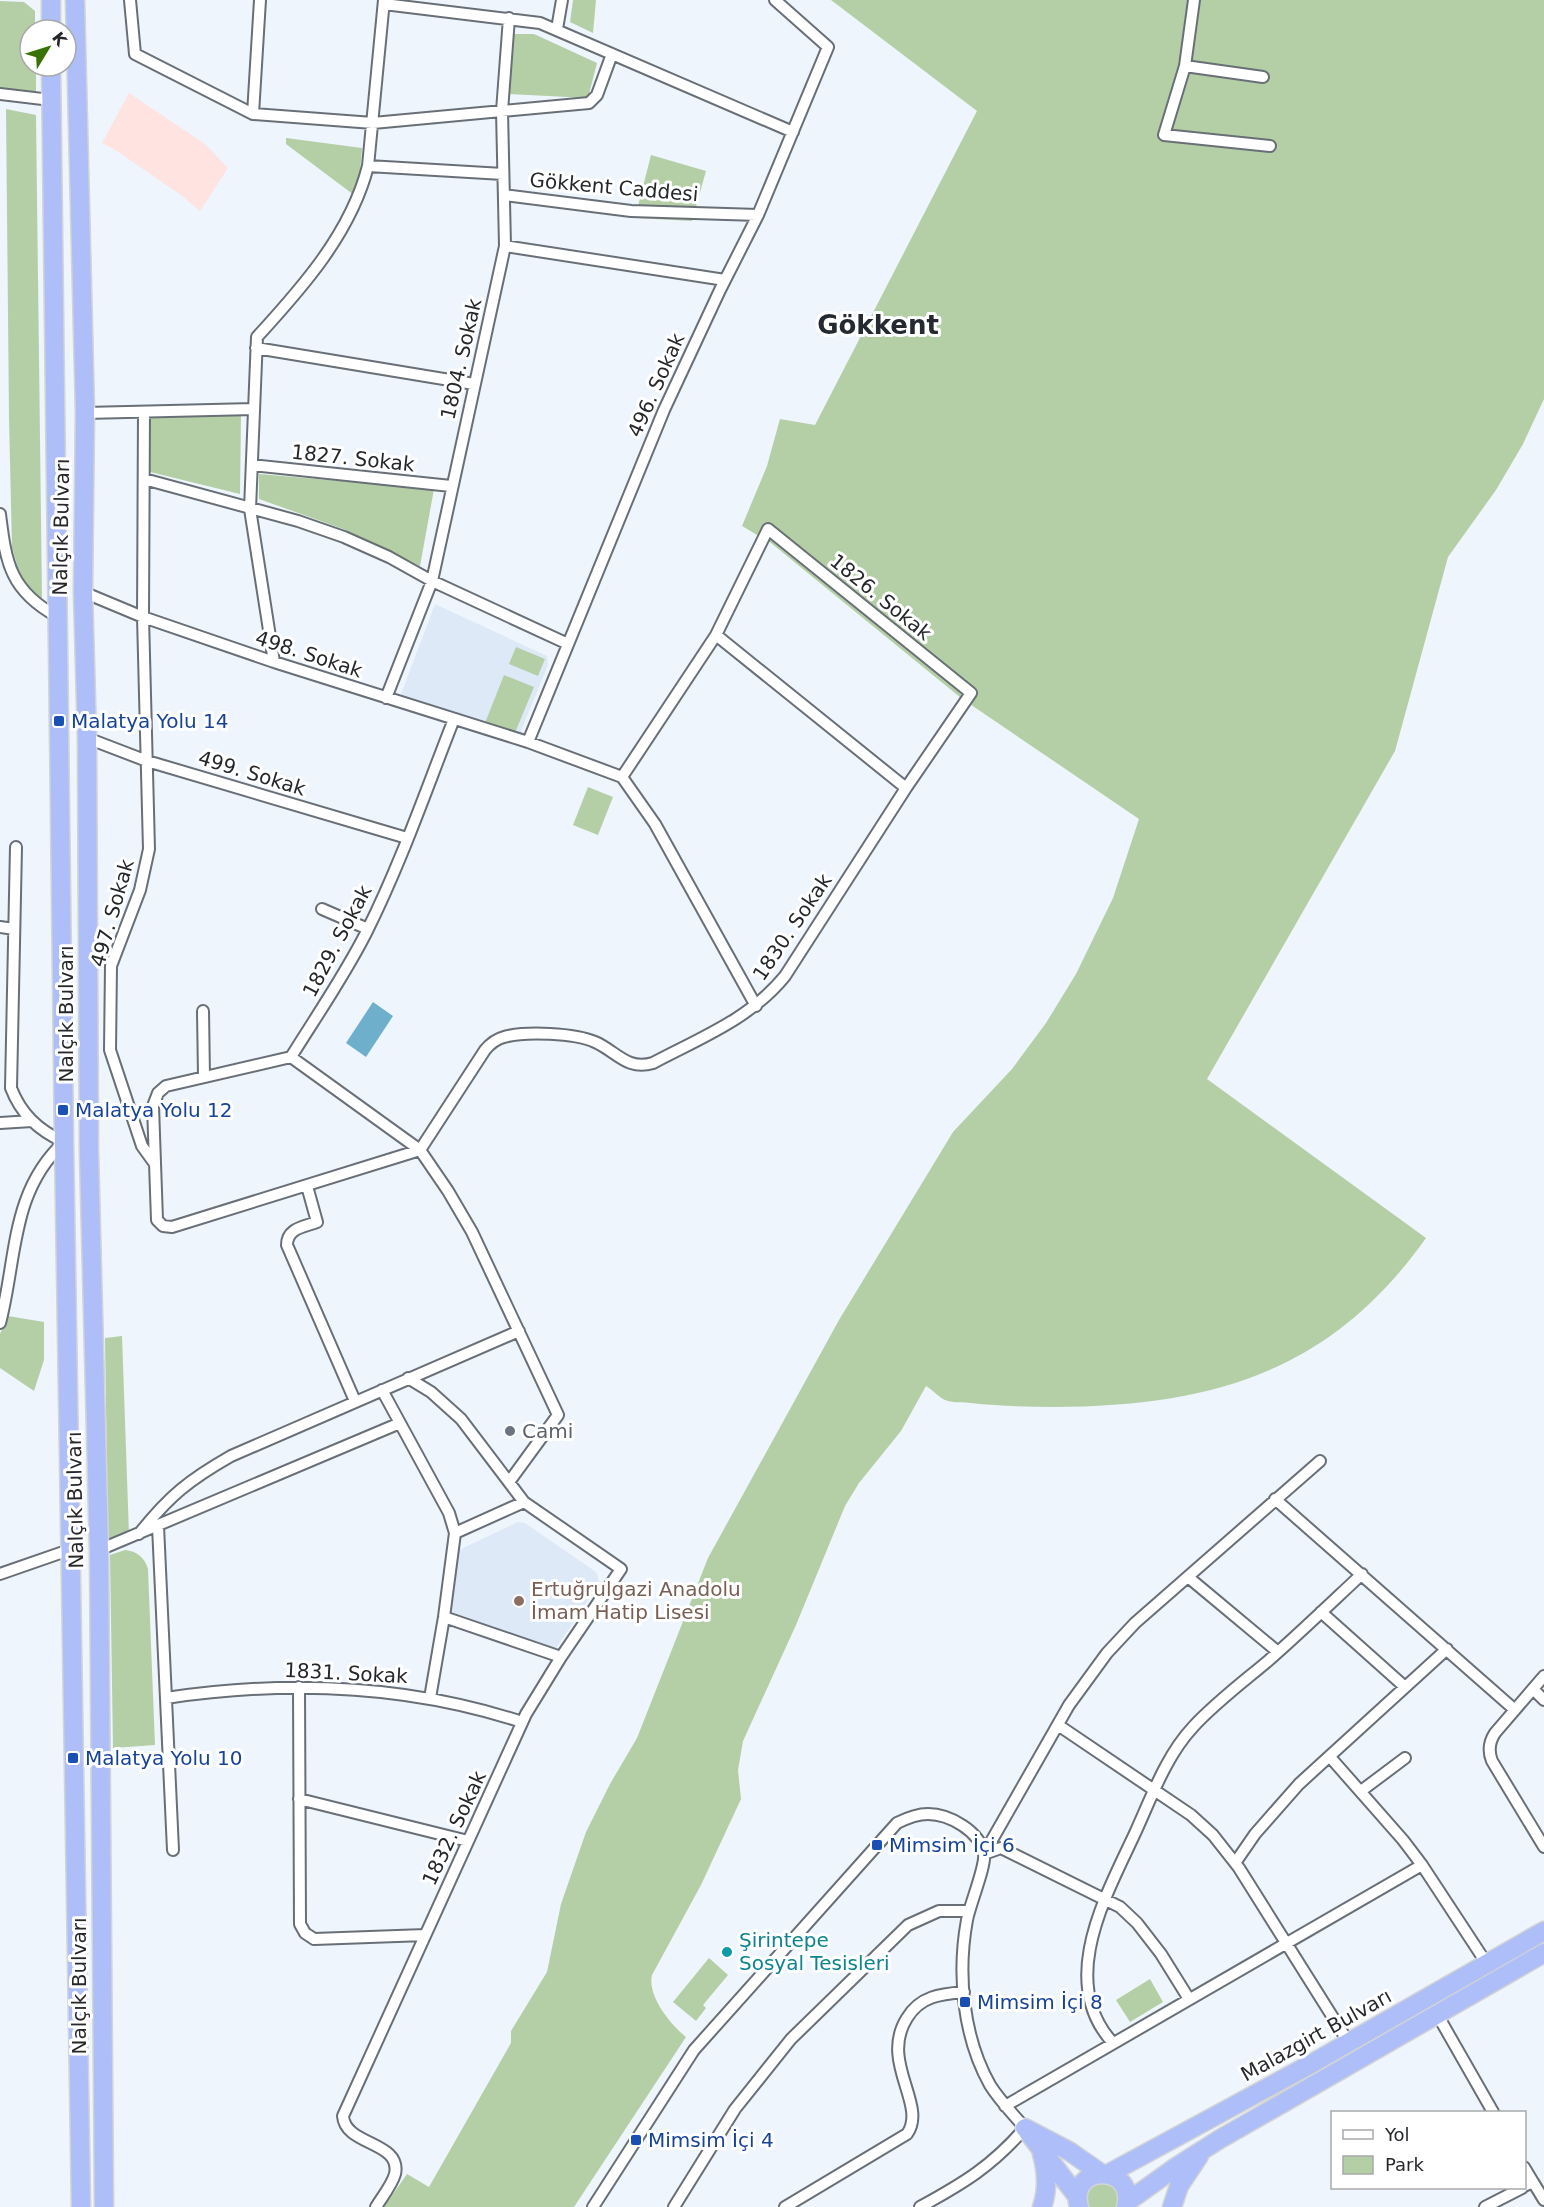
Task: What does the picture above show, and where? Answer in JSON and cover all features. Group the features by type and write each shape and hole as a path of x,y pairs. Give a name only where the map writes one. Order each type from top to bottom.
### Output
{"highway":[{"path":"51,0 51,18"},
{"name":"Nalçık Bulvarı","path":"75,0 85,413 83,592 87,738 89,1153 99,1550 104,2207"},
{"name":"Nalçık Bulvarı","path":"51,78 69,1550 81,2207"},
{"name":"Malazgirt Bulvarı","path":"1075,2203 1085,2180 1105,2174 1349,2043 1544,1931"},
{"name":"Malazgirt Bulvarı","path":"1127,2204 1206,2148 1544,1953"},
{"path":"1025,2128 1069,2151 1123,2184 1127,2204"},
{"path":"1025,2128 1075,2203"},
{"path":"1039,2147 1046,2180 1046,2194 1041,2207"},
{"path":"1172,2207 1179,2186 1206,2148"}],"street":[{"path":"130,0 135,54 253,114 373,123 589,103 597,95 612,54"},
{"path":"253,114 260,0"},
{"path":"557,29 562,0"},
{"name":"496. Sokak","path":"528,742 664,410 758,215 828,47 774,0"},
{"path":"1194,0 1185,66 1164,135 1270,146"},
{"path":"274,662 250,509 257,337 297,293 324,257 363,186 369,166 384,2 540,23 793,132"},
{"name":"1804. Sokak","path":"386,698 432,581 505,246 502,111 509,18"},
{"path":"1185,66 1263,76"},
{"path":"0,94 51,100"},
{"path":"369,166 503,174"},
{"name":"Gökkent Caddesi","path":"504,195 631,211 758,215"},
{"path":"505,246 725,280"},
{"path":"256,348 474,384"},
{"path":"85,413 254,409"},
{"name":"497. Sokak","path":"144,412 142,617 149,849 140,890 111,966 110,1050 142,1146 155,1164"},
{"name":"1827. Sokak","path":"252,465 451,486"},
{"path":"144,479 298,521 344,537 568,644"},
{"path":"0,514 5,556 13,575 32,600 57,617"},
{"name":"1826. Sokak","path":"716,635 768,529 971,693"},
{"name":"498. Sokak","path":"83,592 142,617 274,662 528,742 622,777"},
{"path":"756,1006 655,824 622,777 716,635 906,788"},
{"name":"1830. Sokak","path":"420,1150 485,1050 499,1039 510,1036 556,1034 579,1037 597,1043 624,1062 642,1065 652,1063 720,1028 756,1006 785,976 906,788 971,693"},
{"name":"1829. Sokak","path":"291,1057 328,999 368,928 407,838 454,719"},
{"name":"499. Sokak","path":"87,738 147,761 407,838"},
{"path":"0,1323 12,1251 23,1208 43,1164 64,1142 44,1132 32,1121 18,1103 12,1088 16,847"},
{"path":"322,909 368,928"},
{"path":"0,927 14,929"},
{"path":"203,1011 204,1077"},
{"path":"0,1045 12,1046"},
{"path":"420,1150 172,1227 166,1227 157,1220 153,1106 158,1093 166,1086 291,1057 420,1150 472,1232 558,1415 509,1482"},
{"path":"0,1123 32,1121"},
{"path":"307,1186 317,1222 291,1232 287,1245 356,1401"},
{"path":"139,1534 170,1498 196,1476 231,1456 519,1331"},
{"path":"408,1378 431,1392 461,1419 524,1503 455,1533"},
{"path":"382,1390 449,1513 455,1533 430,1698"},
{"path":"99,1550 400,1423"},
{"path":"984,1854 1058,1725 1082,1686 1107,1653 1135,1623 1320,1461"},
{"path":"1275,1499 1515,1710"},
{"name":"1832. Sokak","path":"376,2207 394,2177 394,2162 385,2151 350,2132 344,2124 343,2116 522,1722 561,1657 621,1569 524,1503"},
{"path":"158,1526 173,1850"},
{"path":"0,1574 69,1550"},
{"path":"1113,2043 1096,2020 1090,2003 1088,1987 1090,1947 1105,1899 1155,1790 1178,1747 1192,1728 1362,1575"},
{"path":"1188,1577 1278,1652"},
{"path":"1321,1612 1405,1687"},
{"path":"444,1617 561,1657"},
{"path":"1235,1863 1265,1822 1299,1784 1447,1649"},
{"path":"1544,1676 1492,1737 1490,1756 1544,1847"},
{"path":"299,1687 300,1924 304,1933 314,1939 424,1935"},
{"name":"1831. Sokak","path":"166,1698 228,1690 299,1687 375,1690 471,1706 522,1722"},
{"path":"1533,1689 1544,1700"},
{"path":"1058,1725 1202,1824 1235,1863 1349,2043"},
{"path":"1330,1756 1422,1865 1487,1964"},
{"path":"1361,1791 1405,1758"},
{"path":"299,1799 468,1840"},
{"path":"592,2207 694,2050 897,1824 922,1815 934,1815 948,1818 962,1825 975,1836 984,1854 984,1864 969,1911 963,1956 968,2021 978,2059 991,2087 1025,2128 981,2171 920,2207"},
{"path":"984,1854 1001,1848 1105,1899 1124,1911 1143,1931 1171,1968 1189,1999"},
{"path":"1005,2106 1422,1865"},
{"path":"674,2207 735,2109 791,2039 908,1925 939,1911 969,1911"},
{"path":"785,2207 907,2134 914,2118 898,2057 898,2040 902,2027 914,2009 926,1999 942,1994 964,1992"},
{"path":"1437,2014 1492,2111"},
{"path":"1526,2185 1544,2200"},
{"path":"1485,2207 1519,2189"}],"shaded area":[{"path":"129,93 205,144 228,168 200,211 181,195 102,143"},
{"path":"435,604 547,656 548,665 519,736 398,702"},
{"name":"Ertuğrulgazi Anadolu İmam Hatip Lisesi","path":"518,1522 525,1523 596,1572 598,1577 599,1584 552,1654 448,1617 457,1551"}],"green space":[{"path":"573,0 596,0 593,33 570,22"},
{"path":"831,0 1544,0 1544,399 1523,444 1496,490 1448,557 1395,751 1207,1079 1426,1238 1389,1284 1350,1321 1308,1351 1263,1373 1216,1389 1165,1399 1111,1405 1043,1407 951,1402 926,1386 901,1431 859,1483 845,1506 796,1625 743,1741 738,1770 741,1799 701,1885 652,1975 651,1983 657,2001 667,2018 686,2037 574,2207 384,2207 407,2174 429,2187 511,2043 511,2031 547,1972 561,1904 586,1832 637,1738 708,1558 839,1320 953,1132 1012,1069 1046,1023 1076,974 1113,898 1139,819 961,698 771,543 742,526 767,466 780,419 815,425 977,111"},
{"path":"0,1 24,2 35,11 35,18 18,18 18,78 36,78 36,96 0,90"},
{"path":"513,34 534,34 597,63 588,98 507,94"},
{"path":"6,109 36,115 42,600 28,587 19,572 12,547"},
{"path":"286,138 362,148 358,198 286,144"},
{"path":"651,155 706,171 692,221 635,218"},
{"path":"150,416 241,416 240,494 146,471"},
{"path":"259,474 434,489 420,566 343,529 259,499"},
{"path":"516,647 545,659 538,676 509,664"},
{"path":"504,675 534,687 514,735 485,723"},
{"path":"588,787 613,797 598,835 573,825"},
{"path":"8,1316 44,1322 44,1360 34,1391 0,1368 0,1334"},
{"path":"122,1336 129,1534 108,1541 105,1338"},
{"path":"125,1550 140,1556 148,1569 155,1745 113,1748 110,1555"},
{"path":"709,1958 728,1975 703,2005 706,2008 696,2021 673,2002"},
{"path":"1150,1979 1163,2002 1130,2022 1116,2000"},
{"path":"1102,2180 1119,2191 1118,2207 1087,2207 1086,2192"}],"water":[{"path":"373,1002 393,1016 366,1057 346,1043"}],"place":[{"name":"Malatya Yolu 14","path":"59,721"},
{"name":"Malatya Yolu 12","path":"63,1110"},
{"name":"Cami","path":"510,1431"},
{"name":"Ertuğrulgazi Anadolu İmam Hatip Lisesi","path":"519,1601"},
{"name":"Malatya Yolu 10","path":"73,1758"},
{"name":"Mimsim İçi 6","path":"877,1845"},
{"name":"Şirintepe Sosyal Tesisleri","path":"727,1952"},
{"name":"Mimsim İçi 8","path":"965,2002"},
{"name":"Mimsim İçi 4","path":"636,2140"}],"district":[{"name":"Gökkent","path":"878,325"}]}
